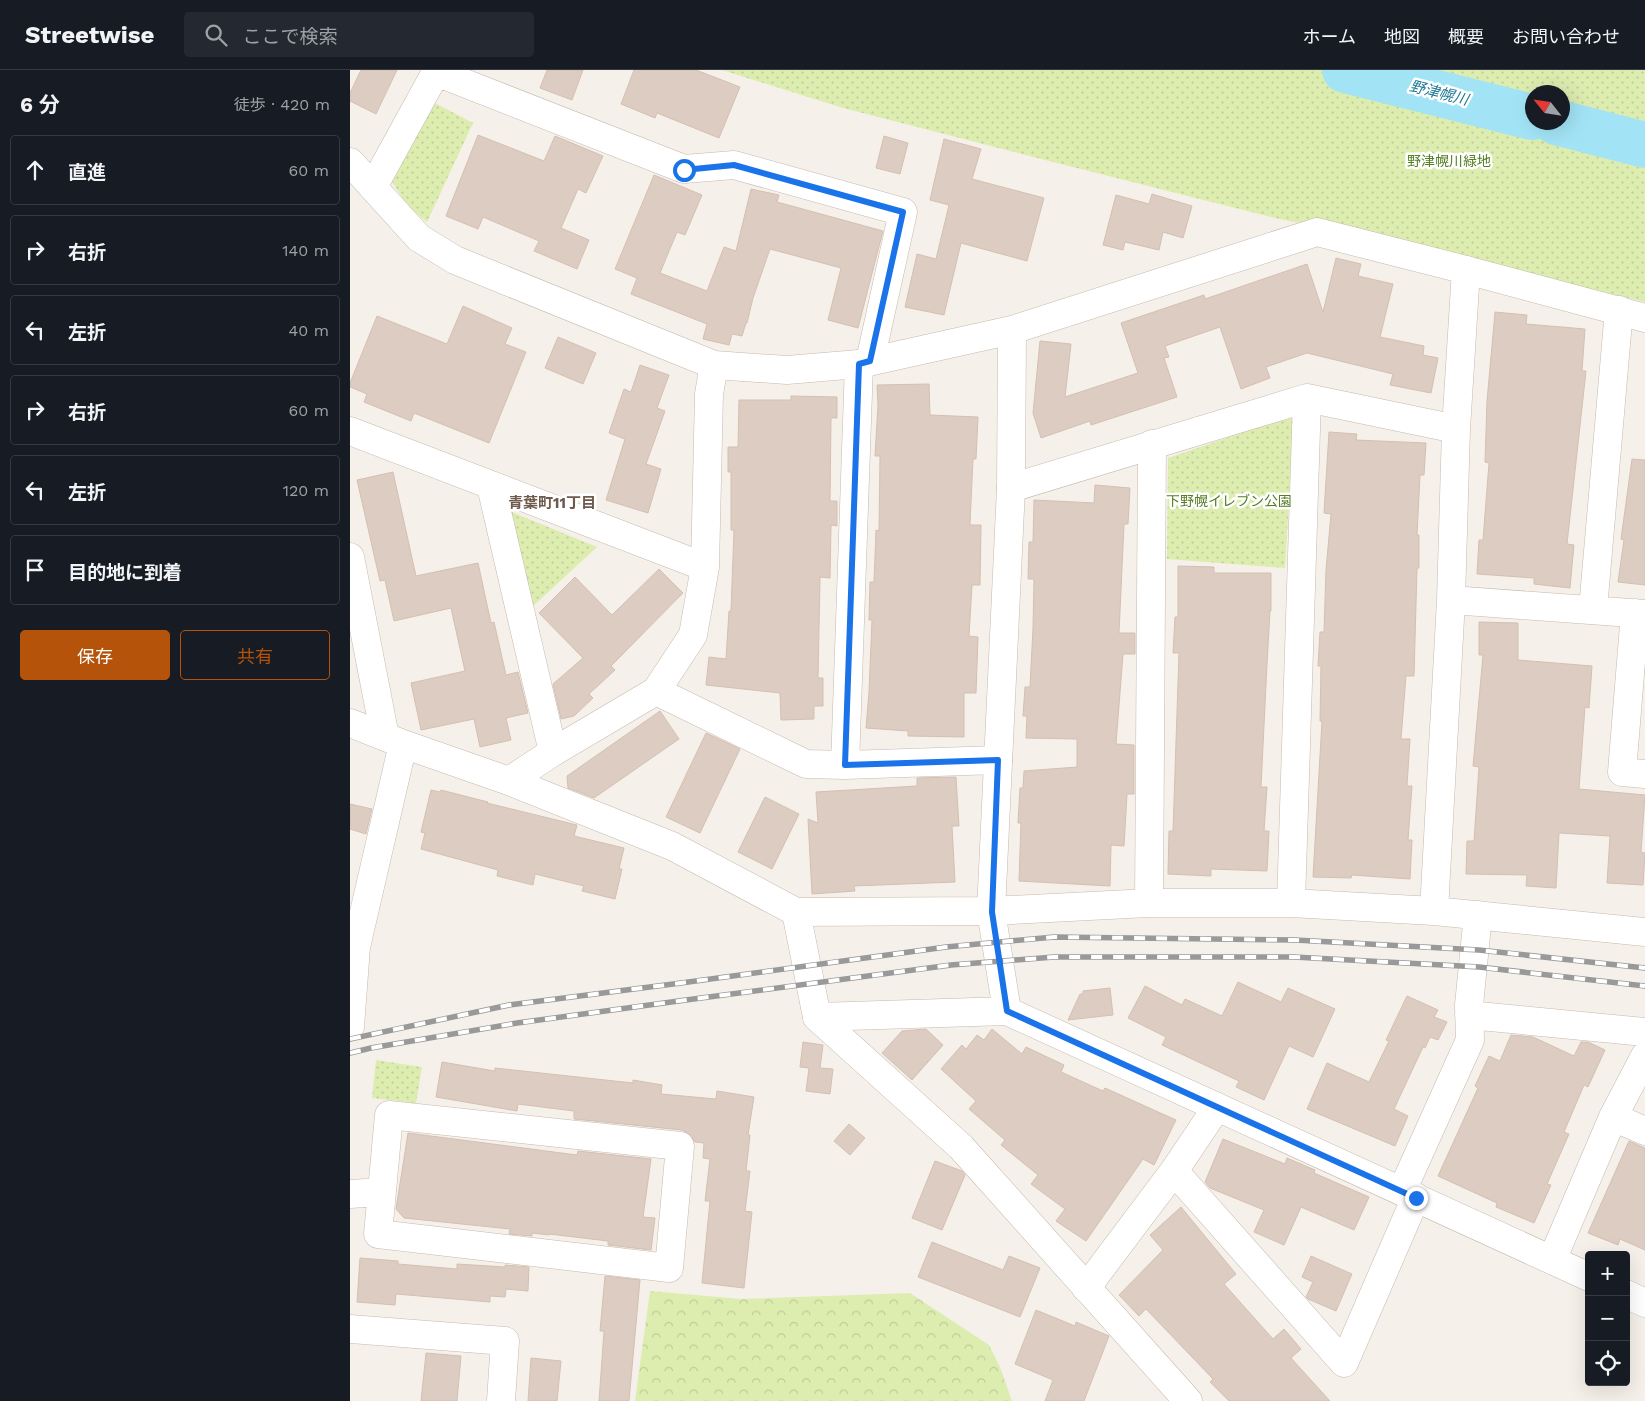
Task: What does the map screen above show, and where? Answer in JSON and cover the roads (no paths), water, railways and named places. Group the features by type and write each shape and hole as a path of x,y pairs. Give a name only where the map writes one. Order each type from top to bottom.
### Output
{"street":[{"path":"373,187 436,72 684,170 734,165 903,212 865,363 845,765"},
{"path":"350,162 418,238 455,260 714,365 787,370 865,363 1012,330 1317,232 1645,318"},
{"path":"1434,911 1450,600 1456,429 1466,270"},
{"path":"1593,609 1619,310"},
{"path":"1007,1011 992,912 1011,488 1012,330"},
{"path":"509,781 553,752 656,691 693,635 705,567 709,394 714,365"},
{"path":"1011,488 1307,398 1456,429"},
{"path":"1291,903 1307,398"},
{"path":"350,432 705,567"},
{"path":"1149,903 1152,444"},
{"path":"491,486 553,752"},
{"path":"350,557 394,740 356,947 350,1027"},
{"path":"1450,600 1640,613 1622,772 1645,774"},
{"path":"656,691 806,764 845,765 998,760"},
{"path":"350,723 509,781 672,846 796,912 992,912 1149,903 1291,903 1434,911 1645,932"},
{"path":"796,912 817,1017 961,1147 1188,1401"},
{"path":"1174,1171 1344,1363 1470,1040 1469,1004 1478,915"},
{"path":"817,1017 1007,1011 1585,1275"},
{"path":"1469,1015 1645,1032"},
{"path":"1552,1260 1613,1117 1645,1056"},
{"path":"1086,1288 1174,1171 1217,1107"},
{"path":"389,1114 680,1146 669,1268 378,1234 382,1192 389,1114"},
{"path":"1613,1117 1645,1131"},
{"path":"350,1194 382,1192"},
{"path":"1630,1296 1645,1303"},
{"path":"350,1329 505,1340 501,1401"}],"waterway":[{"name":"野津幌川","path":"1345,70 1525,115"},
{"name":"野津幌川","path":"1570,126 1645,145"}],"railway":[{"path":"350,1039 509,1005 946,947 1054,937 1295,940 1479,950 1645,968"},
{"path":"350,1053 517,1023 951,965 1054,957 1294,957 1479,967 1645,986"}],"district":[{"name":"青葉町11丁目","path":"552,503"}],"park label":[{"name":"野津幌川緑地","path":"1449,161"},
{"name":"下野幌イレブン公園","path":"1229,501"}]}
